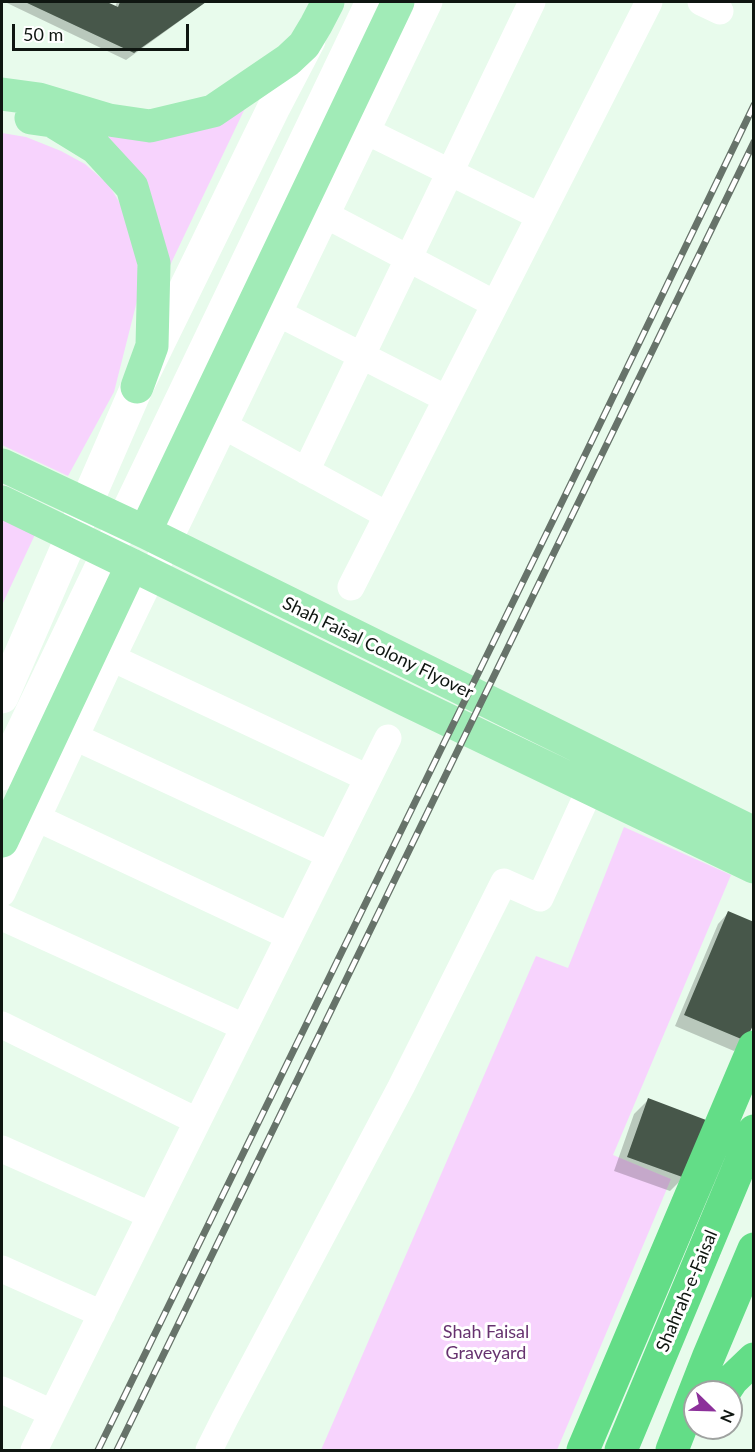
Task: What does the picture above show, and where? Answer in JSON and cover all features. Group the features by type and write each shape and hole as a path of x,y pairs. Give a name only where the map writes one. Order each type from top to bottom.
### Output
{"highway":[{"path":"583,1450 753,1047"},
{"name":"Shahrah-e-Faisal","path":"621,1450 753,1131"},
{"path":"672,1450 753,1249"},
{"path":"732,1380 753,1359"}],"main road":[{"path":"145,532 398,2"},
{"path":"2,114 52,121 102,134 150,126 213,111 288,60 304,45 322,13"},
{"path":"2,94 39,99 102,134 132,187 154,263 152,346 137,387"},
{"name":"Shah Faisal Colony Flyover","path":"2,465 145,532 753,833"},
{"name":"Shah Faisal Colony Flyover","path":"2,502 753,867"},
{"path":"2,841 132,565"}],"street":[{"path":"2,774 372,2"},
{"path":"2,893 112,658 429,2"},
{"path":"306,471 532,2"},
{"path":"351,586 649,2"},
{"path":"2,697 137,387 322,13"},
{"path":"366,131 539,216"},
{"path":"326,215 495,304"},
{"path":"278,313 447,399"},
{"path":"224,426 387,515"},
{"path":"112,658 368,778"},
{"path":"75,737 330,855"},
{"path":"34,1450 388,738"},
{"path":"209,1450 401,1087 504,882 540,898 590,789"},
{"path":"37,818 289,936"},
{"path":"2,917 244,1027"},
{"path":"2,1025 197,1121"},
{"path":"2,1149 150,1215"},
{"path":"2,1269 102,1314"},
{"path":"2,1390 52,1413"}],"green space":[{"path":"248,102 164,278 162,237 72,119"},
{"path":"2,133 26,137 61,151 85,164 109,185 127,215 137,255 139,293 114,392 68,476 2,445"},
{"path":"2,508 39,526 2,605"},
{"name":"Shah Faisal Graveyard","path":"624,827 731,875 613,1155 671,1179 557,1450 321,1450 536,956 568,968"}],"building":[{"path":"25,2 107,2 118,7 120,2 206,2 134,53"},
{"path":"728,911 754,922 754,1023 746,1041 684,1015"},
{"path":"648,1098 706,1120 685,1178 627,1157"}],"railway":[{"path":"98,1450 754,105"},
{"path":"117,1450 754,142"}]}
